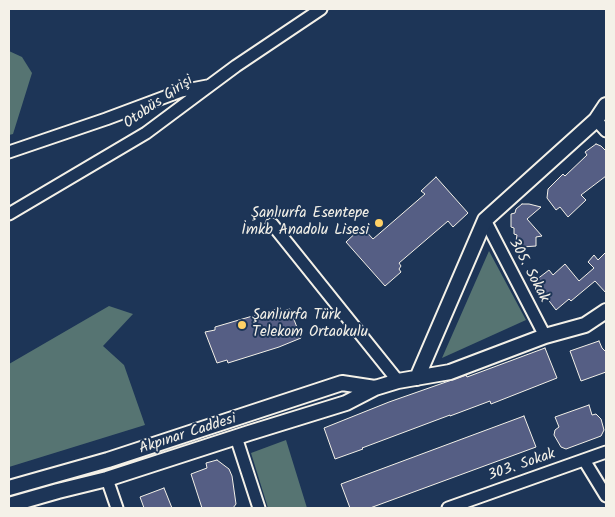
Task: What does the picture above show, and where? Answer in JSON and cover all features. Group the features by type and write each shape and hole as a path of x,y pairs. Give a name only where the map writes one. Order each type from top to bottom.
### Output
{"street":[{"name":"Otobüs Girişi","path":"9,214 146,133 236,66 321,9"},
{"path":"9,152 181,91 211,85"},
{"path":"417,378 485,220 596,120 606,106"},
{"path":"596,120 606,131"},
{"name":"305. Sokak","path":"485,220 545,336"},
{"path":"272,224 398,381"},
{"name":"Akpınar Caddesi","path":"9,505 107,479 346,403 375,388 398,381 450,372 545,336 585,325 606,311"},
{"name":"Akpınar Caddesi","path":"9,488 108,460 342,383 375,388"},
{"path":"236,437 259,508"},
{"name":"303. Sokak","path":"448,508 606,452"},
{"path":"584,460 606,496"},
{"path":"107,479 117,508"}],"green space":[{"path":"9,51 22,57 32,73 13,134 9,135"},
{"path":"489,251 526,320 442,358"},
{"path":"109,306 133,314 103,346 124,365 145,425 9,467 9,364"},
{"path":"286,440 307,508 268,508 251,453"}],"building":[{"path":"596,144 606,151 606,176 581,195 586,200 568,217 560,207 556,210 547,198 548,189 563,174 565,176 587,155 585,152"},
{"path":"436,177 468,213 453,227 448,221 399,263 401,272 385,286 346,242 362,227 373,239 425,194 421,191"},
{"path":"522,204 541,207 527,219 542,236 536,237 536,246 522,247 516,241 517,235 514,234 514,228 511,227 511,214 515,213 516,209"},
{"path":"606,252 606,293 595,281 571,301 569,299 556,310 540,289 542,287 536,280 549,270 553,275 565,264 579,281 594,268 588,262 594,255 598,260"},
{"path":"280,308 282,311 290,309 301,338 228,363 227,360 217,363 205,332 215,330 215,327"},
{"path":"599,341 606,352 606,372 581,381 570,351"},
{"path":"545,348 557,378 491,404 490,401 450,415 335,459 324,428 389,402 466,375 467,377"},
{"path":"589,405 592,415 596,414 601,419 604,430 601,436 566,449 561,447 554,435 555,430 559,427 555,417"},
{"path":"524,416 536,447 370,508 350,508 341,484"},
{"path":"217,460 229,469 232,476 236,504 233,508 202,508 191,474 207,468 206,463"},
{"path":"164,488 172,508 144,508 140,497"}],"place":[{"name":"Şanlıurfa Esentepe İmkb Anadolu Lisesi","path":"379,223"},
{"name":"Şanlıurfa Türk Telekom Ortaokulu","path":"242,325"}]}
